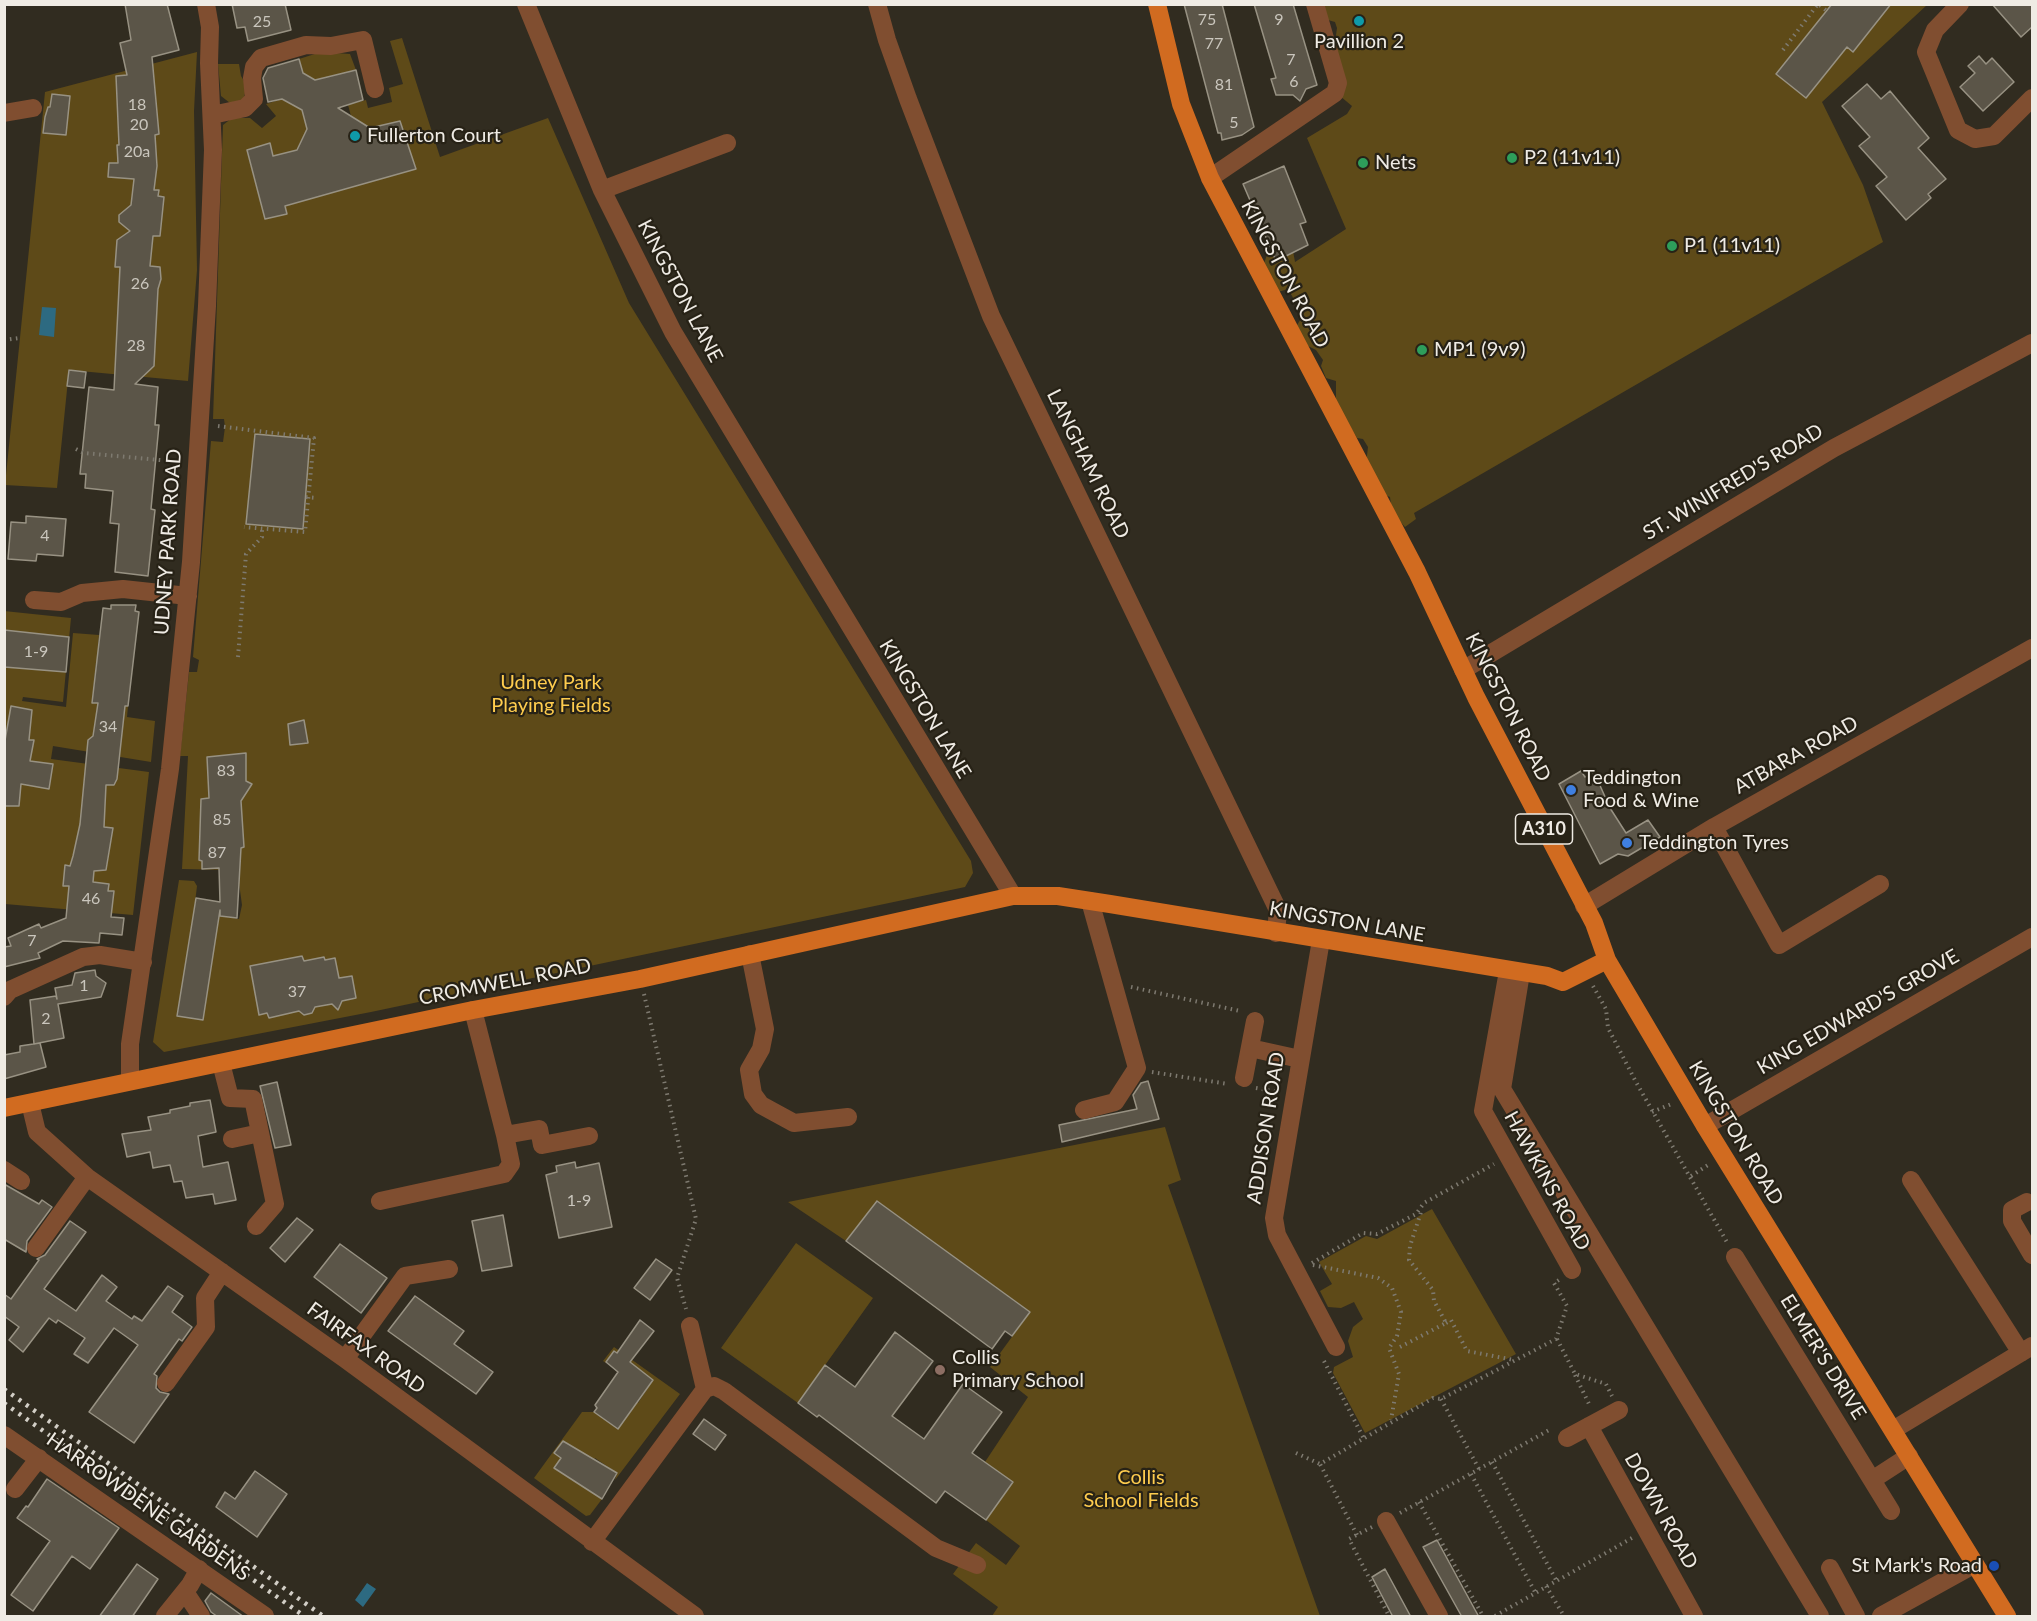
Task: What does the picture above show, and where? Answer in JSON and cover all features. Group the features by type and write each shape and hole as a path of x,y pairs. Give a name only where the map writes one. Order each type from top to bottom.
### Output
{"main road":[{"name":"KINGSTON ROAD","path":"1157,4 1181,104 1210,178 1417,572 1463,670 1594,923 1607,960 1705,1126 2007,1617"},
{"name":"KINGSTON LANE","path":"1013,896 1058,896 1090,901 1563,982 1607,960"},
{"name":"CROMWELL ROAD","path":"4,1108 473,1010 640,979 1013,896"}],"street":[{"name":"UDNEY PARK ROAD","path":"130,1081 130,1044 170,769 188,596 200,423 213,162 210,27 206,4"},
{"name":"KINGSTON LANE","path":"526,4 602,190 673,332 1013,896"},
{"name":"LANGHAM ROAD","path":"878,4 886,40 991,316 1278,910 1276,933"},
{"path":"1210,178 1335,93 1338,83 1315,4"},
{"path":"1960,4 1935,30 1926,52 1958,130 1975,139 1994,136 2032,98"},
{"path":"212,115 244,108 254,99 252,78 254,67 261,58 306,45 331,46 363,40 375,89"},
{"path":"4,113 33,108"},
{"path":"602,190 727,143"},
{"name":"ST. WINIFRED'S ROAD","path":"1463,670 1834,448 2032,344"},
{"path":"34,600 61,602 82,593 123,589 188,596"},
{"name":"ATBARA ROAD","path":"1584,906 1714,827 2032,648"},
{"path":"1714,827 1779,945 1880,884"},
{"path":"1084,1110 1115,1102 1137,1068 1090,901"},
{"name":"KING EDWARD'S GROVE","path":"1705,1126 2032,937"},
{"name":"ADDISON ROAD","path":"1321,940 1274,1218 1277,1235 1335,1347"},
{"path":"750,954 765,1029 761,1049 749,1070 753,1094 761,1105 794,1123 848,1118"},
{"path":"4,997 10,990 83,957 100,955 143,962"},
{"path":"1515,972 1502,1089 1820,1617"},
{"name":"HAWKINS ROAD","path":"1515,972 1483,1111 1572,1270"},
{"path":"380,1201 504,1174 511,1164 473,1010"},
{"path":"1243,1083 1255,1021"},
{"path":"1250,1048 1300,1059"},
{"path":"221,1063 230,1098 254,1099 275,1204 256,1226"},
{"name":"FAIRFAX ROAD","path":"30,1103 37,1131 87,1177 345,1359 695,1617"},
{"path":"505,1135 538,1129 542,1145 589,1136"},
{"path":"232,1139 260,1133"},
{"path":"4,1170 21,1181"},
{"path":"36,1248 87,1177"},
{"path":"1893,1430 2027,1349 1911,1180"},
{"path":"2027,1202 2012,1210 2012,1221 2032,1255"},
{"name":"ELMER'S DRIVE","path":"1735,1257 1891,1511"},
{"path":"345,1359 405,1276 449,1269"},
{"path":"166,1383 184,1361 206,1327 205,1298 222,1272"},
{"path":"690,1326 705,1389"},
{"path":"592,1542 705,1389 714,1386 724,1391 936,1548 977,1565"},
{"path":"1567,1438 1619,1410"},
{"name":"DOWN ROAD","path":"1589,1426 1691,1616"},
{"name":"HARROWDENE GARDENS","path":"4,1435 265,1617"},
{"path":"1872,1480 1909,1456"},
{"path":"15,1489 39,1458"},
{"path":"1386,1521 1438,1617"},
{"path":"1881,1617 1975,1564"},
{"path":"1830,1568 1856,1617"},
{"path":"199,1569 175,1604 201,1617"}],"path":[{"path":"1782,50 1818,4 1827,11"},
{"path":"4,340 19,338"},
{"path":"200,423 314,438 305,532 243,527"},
{"path":"76,449 84,453 197,462"},
{"path":"307,497 317,498"},
{"path":"238,657 246,555 262,537 262,530"},
{"path":"1585,973 1606,1008 1608,1028 1652,1112 1735,1257"},
{"path":"640,979 696,1220 677,1278 690,1326"},
{"path":"1124,987 1248,1012 1255,1021"},
{"path":"1147,1062 1150,1072 1243,1083 1295,1094"},
{"path":"1392,1420 1399,1374 1389,1348 1397,1336 1401,1311 1392,1288 1378,1278 1309,1264 1363,1233 1377,1234 1416,1214 1424,1203 1508,1156"},
{"path":"1424,1203 1410,1246 1409,1260 1433,1290 1434,1301 1446,1323"},
{"path":"1320,1464 1433,1398 1442,1398 1556,1339 1567,1306 1554,1284 1572,1270"},
{"path":"1400,1347 1451,1320 1467,1351 1515,1360"},
{"path":"1556,1339 1590,1406"},
{"path":"1335,1347 1324,1361 1364,1439"},
{"path":"1575,1374 1606,1384 1619,1410"},
{"path":"1442,1398 1479,1470"},
{"path":"1389,1617 1349,1539 1386,1521 1560,1424 1567,1438"},
{"path":"1296,1453 1320,1464 1358,1534"},
{"path":"1492,1462 1556,1580"},
{"path":"1471,1474 1536,1592"},
{"path":"1419,1502 1484,1617"},
{"path":"1495,1617 1646,1530"},
{"path":"1546,1586 1564,1617"}],"green space":[{"path":"1324,5 1927,5 1822,102 1863,185 1883,242 1414,513 1416,519 1405,527 1392,512 1390,497 1383,494 1366,464 1368,447 1363,439 1357,438 1336,404 1336,381 1326,378 1321,366 1323,360 1316,350 1306,345 1296,327 1303,315 1288,289 1278,292 1263,266 1267,255 1293,251 1295,262 1346,229 1307,138 1347,114 1352,106 1340,96 1335,42 1337,28 1335,22 1328,20"},
{"name":"Udney Park Playing Fields","path":"402,38 440,157 548,118 629,303 971,861 973,873 965,887 371,1012 164,1052 153,1042 179,880 194,881 197,886 194,911 239,919 242,905 239,883 232,870 182,869 188,756 180,756 189,672 197,672 199,660 193,657 211,441 223,442 225,427 224,419 213,419 223,125 232,118 250,118 262,128 276,116 266,104 282,99 302,110 307,129 297,150 273,156 269,144 247,151 265,219 285,206 415,169 400,121 370,128 351,116 348,105 366,100 368,108 392,102 389,88 403,84 390,41"},
{"path":"197,52 194,111 197,270 188,381 69,370 57,488 5,485 45,92"},
{"path":"321,52 350,54 356,70 321,84 303,73 299,59"},
{"path":"218,64 239,64 241,76 247,86 243,100 230,103 221,96"},
{"path":"4,611 71,618 63,702 23,697 22,701 66,707 73,633 99,635 98,649 117,652 96,662 92,702 128,706 127,717 155,721 151,762 53,746 51,759 149,772 133,915 5,904"},
{"name":"Collis School Fields","path":"1165,1127 1181,1180 1168,1185 1320,1616 992,1616 998,1607 953,1574 976,1543 1006,1565 1020,1546 986,1520 1013,1482 985,1462 1028,1397 990,1367 1030,1312 877,1201 846,1241 788,1202"},
{"path":"1432,1209 1516,1354 1365,1433 1333,1373 1334,1367 1353,1357 1348,1341 1353,1327 1363,1319 1354,1302 1341,1308 1328,1307 1320,1291 1332,1284 1319,1262 1366,1236 1377,1239"},
{"path":"796,1243 873,1298 798,1403 721,1348"},
{"path":"614,1347 680,1394 615,1480 617,1473 595,1458 577,1483 602,1499 590,1515 586,1516 534,1478 582,1412 594,1412 618,1429 632,1410 625,1404 630,1397 638,1403 653,1380 615,1351 606,1363 603,1361","holes":["564,1441 590,1459 573,1481 554,1468 561,1458 555,1453"]}],"water":[{"path":"42,307 56,308 54,337 39,335"},
{"path":"367,1583 376,1589 363,1607 355,1600"}],"building":[{"path":"125,4 167,4 179,50 152,57 159,134 155,135 157,166 154,190 159,190 158,196 164,197 160,236 153,236 150,266 160,267 161,279 158,289 154,366 135,384 158,387 155,425 159,425 151,509 155,510 148,576 115,572 119,524 110,523 113,491 85,488 86,474 80,474 89,387 114,390 120,267 115,267 117,240 130,231 119,222 119,215 131,205 134,179 108,177 109,163 118,163 116,76 127,75 120,43 131,40"},
{"path":"232,4 285,4 291,30 248,41 245,27 237,28"},
{"path":"1184,4 1222,4 1254,127 1242,135 1222,140 1221,133 1218,133"},
{"path":"1254,4 1293,4 1317,85 1306,89 1300,101 1293,95 1276,95 1271,79 1276,78"},
{"path":"1832,4 1891,4 1853,52 1847,47 1806,98 1776,74"},
{"path":"1992,4 2032,4 2032,27 2021,37"},
{"path":"1979,56 1986,64 1992,58 2014,82 1983,111 1960,87 1975,73 1968,66"},
{"name":"Fullerton Court","path":"299,59 303,73 315,80 356,70 363,100 338,108 370,128 400,121 416,169 285,206 287,214 265,219 247,150 270,143 273,156 297,150 307,129 302,110 282,99 268,102 263,78 268,68"},
{"path":"1867,84 1881,99 1890,91 1900,103 1929,138 1918,148 1946,179 1928,194 1931,198 1906,220 1876,186 1887,177 1859,146 1870,137 1842,106"},
{"path":"52,94 70,96 66,135 43,133"},
{"path":"1284,166 1306,222 1300,224 1308,245 1276,261 1243,184"},
{"path":"69,370 86,372 84,388 67,386"},
{"path":"255,434 310,439 303,529 246,524"},
{"path":"26,516 66,519 63,556 37,554 36,561 8,559 11,522 26,523"},
{"path":"111,605 136,605 135,611 139,612 117,779 114,785 106,785 104,827 113,828 106,870 94,871 93,882 109,884 108,891 114,891 111,917 124,918 122,935 100,933 99,943 63,941 38,953 40,958 4,967 4,947 11,946 8,938 39,924 41,928 66,918 69,886 63,886 65,865 70,866 80,824 88,740 93,736 98,703 92,703 103,608 111,609"},
{"path":"4,630 69,637 66,672 4,667"},
{"path":"11,706 32,710 29,740 34,740 30,761 53,764 49,789 21,784 19,806 4,806 4,746"},
{"path":"304,720 308,743 290,745 288,724"},
{"path":"246,753 246,781 252,784 241,801 244,847 241,848 237,918 220,916 220,910 203,1020 177,1016 196,898 220,902 219,868 202,869 202,861 199,860 201,799 209,798 207,757"},
{"path":"1581,771 1585,777 1594,772 1610,808 1626,833 1648,820 1660,837 1628,856 1618,854 1600,864 1559,784"},
{"path":"302,956 304,961 324,957 325,960 335,958 339,978 352,976 356,998 342,1001 338,1010 332,1004 315,1007 312,1013 304,1015 299,1011 269,1018 267,1013 259,1015 250,966"},
{"path":"95,970 96,976 106,983 101,997 58,1004 64,1038 34,1044 30,1000 56,996 57,999 55,988 72,985 75,973"},
{"path":"40,1043 46,1067 4,1079 4,1055 20,1052 20,1046"},
{"path":"1148,1081 1159,1119 1062,1142 1059,1125 1137,1109 1133,1095 1141,1083"},
{"path":"277,1082 291,1145 275,1148 260,1086"},
{"path":"210,1100 216,1132 198,1136 203,1167 228,1162 236,1200 215,1204 213,1194 186,1198 182,1181 174,1182 170,1165 153,1168 150,1152 127,1157 122,1134 151,1130 148,1117 170,1113 170,1110 190,1106 190,1103"},
{"path":"575,1162 576,1168 599,1163 612,1227 559,1238 546,1175 557,1172 556,1166"},
{"path":"4,1184 39,1204 42,1200 52,1207 27,1241 26,1252 4,1239"},
{"path":"877,1201 1030,1312 1012,1336 1005,1331 992,1349 846,1241"},
{"path":"503,1215 512,1266 482,1271 472,1221"},
{"path":"297,1218 313,1230 285,1262 270,1248"},
{"path":"70,1221 86,1232 44,1289 76,1311 102,1275 117,1287 106,1301 132,1319 134,1316 142,1321 168,1286 183,1296 172,1312 192,1327 182,1341 179,1339 154,1374 157,1376 156,1388 160,1392 169,1394 134,1443 89,1412 138,1345 114,1328 88,1363 74,1354 85,1338 58,1320 56,1323 49,1318 23,1352 9,1340 19,1327 4,1316 4,1294 11,1299 39,1260 37,1259 45,1255"},
{"path":"340,1244 387,1278 361,1313 314,1277"},
{"path":"656,1259 672,1270 650,1300 634,1288"},
{"path":"415,1296 464,1331 454,1344 493,1372 476,1394 388,1331"},
{"path":"640,1320 654,1331 630,1362 653,1380 618,1429 594,1412 597,1408 595,1405 618,1372 606,1362 614,1351 617,1353"},
{"path":"895,1332 933,1361 892,1416 924,1439 963,1384 1002,1412 972,1453 1013,1482 986,1520 945,1491 936,1503 819,1415 817,1417 798,1403 825,1365 855,1387"},
{"path":"704,1419 726,1435 715,1450 693,1434"},
{"path":"563,1441 617,1473 602,1499 554,1468 561,1458 554,1453"},
{"path":"255,1471 287,1494 257,1537 216,1507 225,1492 235,1499"},
{"path":"47,1479 119,1528 90,1569 72,1556 33,1611 11,1595 50,1541 17,1518 26,1506 28,1507"},
{"path":"1437,1540 1479,1617 1462,1617 1423,1547"},
{"path":"137,1564 158,1579 132,1617 99,1617"},
{"path":"1385,1569 1411,1617 1393,1617 1372,1577"},
{"path":"211,1593 244,1617 218,1617 211,1612 205,1601"}],"railway":[{"path":"4,1389 323,1616"},
{"path":"4,1403 304,1616"}],"place":[{"name":"Pavillion 2","path":"1359,21"},
{"name":"Fullerton Court","path":"355,136"},
{"name":"P2 (11v11)","path":"1512,158"},
{"name":"Nets","path":"1363,163"},
{"name":"P1 (11v11)","path":"1672,246"},
{"name":"MP1 (9v9)","path":"1422,350"},
{"name":"Teddington Food & Wine","path":"1571,790"},
{"name":"Teddington Tyres","path":"1627,843"},
{"name":"Collis Primary School","path":"940,1370"},
{"name":"St Mark's Road","path":"1994,1566"}]}
